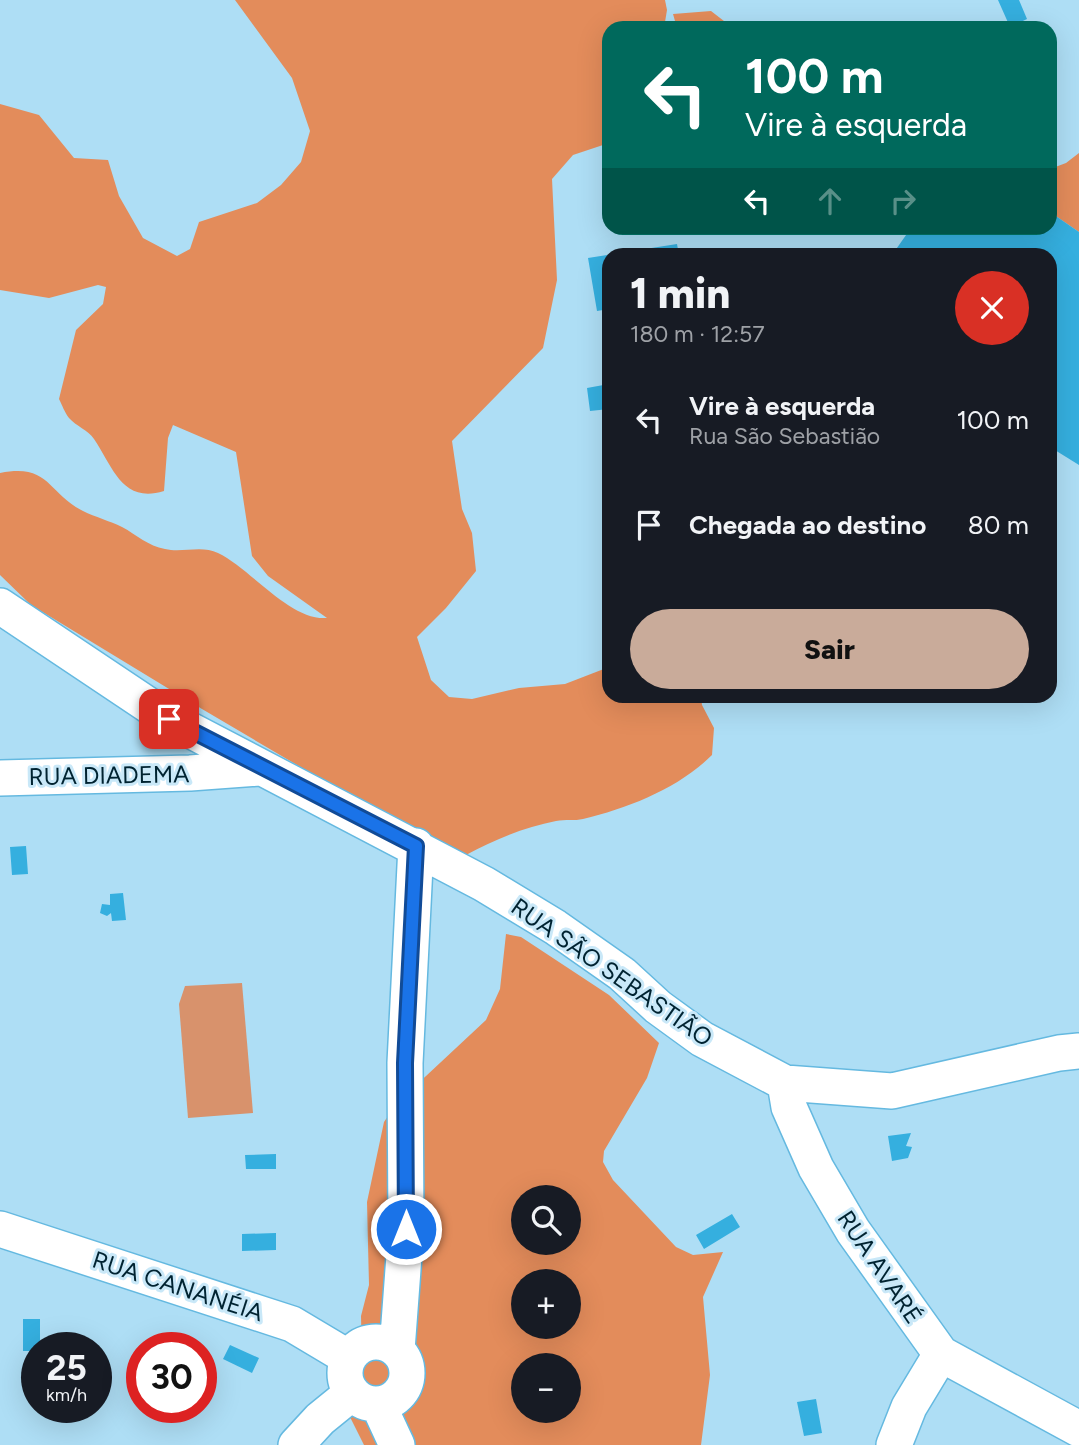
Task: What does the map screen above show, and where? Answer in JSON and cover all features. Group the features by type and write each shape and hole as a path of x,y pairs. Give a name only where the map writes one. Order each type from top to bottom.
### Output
{"street":[{"name":"RUA SÃO SEBASTIÃO","path":"0,606 169,719 259,768 416,846 555,928 622,974 657,1007 702,1039 785,1083 892,1091 1059,1053 1079,1051"},
{"name":"RUA DIADEMA","path":"0,778 190,773 259,768"},
{"path":"397,1350 406,1229 405,1063 416,846"},
{"name":"RUA AVARÉ","path":"785,1083 789,1107 816,1168 853,1231 941,1354"},
{"name":"RUA CANANÉIA","path":"0,1229 292,1324 349,1358"},
{"path":"296,1445 320,1419 365,1399 390,1401 400,1394 406,1383 404,1359 397,1350 387,1344 366,1344 349,1358 346,1378 365,1399 397,1445"},
{"path":"894,1445 909,1407 941,1354 1079,1429"}],"shaded area":[{"path":"235,0 665,0 665,21 602,21 602,145 573,155 552,179 557,280 543,348 452,441 462,509 472,533 476,571 446,608 417,637 431,680 449,697 472,699 519,688 565,684 602,670 602,703 702,703 714,728 712,755 669,787 635,803 580,820 556,821 521,830 466,855 314,775 202,709 31,605 0,575 0,473 29,472 47,481 71,504 122,527 148,543 172,550 205,550 218,553 285,603 313,617 327,618 268,576 252,556 236,452 173,425 168,438 164,491 150,494 138,492 128,488 120,480 91,436 68,416 59,399 76,330 103,304 106,287 98,285 49,298 0,290 0,104 39,115 74,158 108,160 119,196 143,238 177,256 190,249 199,222 257,203 281,185 301,162 310,131 292,78"},
{"path":"711,11 724,21 675,21 673,14"},
{"path":"1079,153 1079,232 1057,217 1057,166"},
{"path":"506,934 521,937 609,995 659,1043 647,1078 604,1151 603,1162 613,1180 676,1247 693,1255 723,1252 703,1297 710,1375 701,1445 364,1445 344,1405 355,1389 362,1359 361,1316 369,1285 367,1202 384,1122 396,1104 486,1020 500,989"},
{"path":"242,983 253,1113 188,1118 179,1004 185,986"}],"water":[{"path":"998,0 1019,0 1027,19 1007,21"},
{"path":"1057,217 1079,232 1079,465 1057,451 1057,248 897,248 906,235 1057,235"},
{"path":"677,244 678,248 652,248"},
{"path":"602,256 602,310 597,311 588,258"},
{"path":"602,385 602,410 590,411 587,388"},
{"path":"26,846 28,874 12,875 10,847"},
{"path":"123,893 126,920 112,921 111,913 107,916 100,913 102,904 110,905 110,894"},
{"path":"911,1133 906,1146 912,1147 908,1158 892,1161 888,1136"},
{"path":"276,1154 276,1169 246,1169 245,1155"},
{"path":"732,1214 740,1227 704,1249 696,1235"},
{"path":"276,1233 276,1250 242,1251 242,1234"},
{"path":"23,1319 40,1319 40,1332 23,1332"},
{"path":"230,1345 259,1358 252,1373 223,1359"},
{"path":"816,1399 822,1433 804,1436 797,1402"}],"route":[{"path":"169,719 259,768 416,846 405,1063 406,1229"}]}
